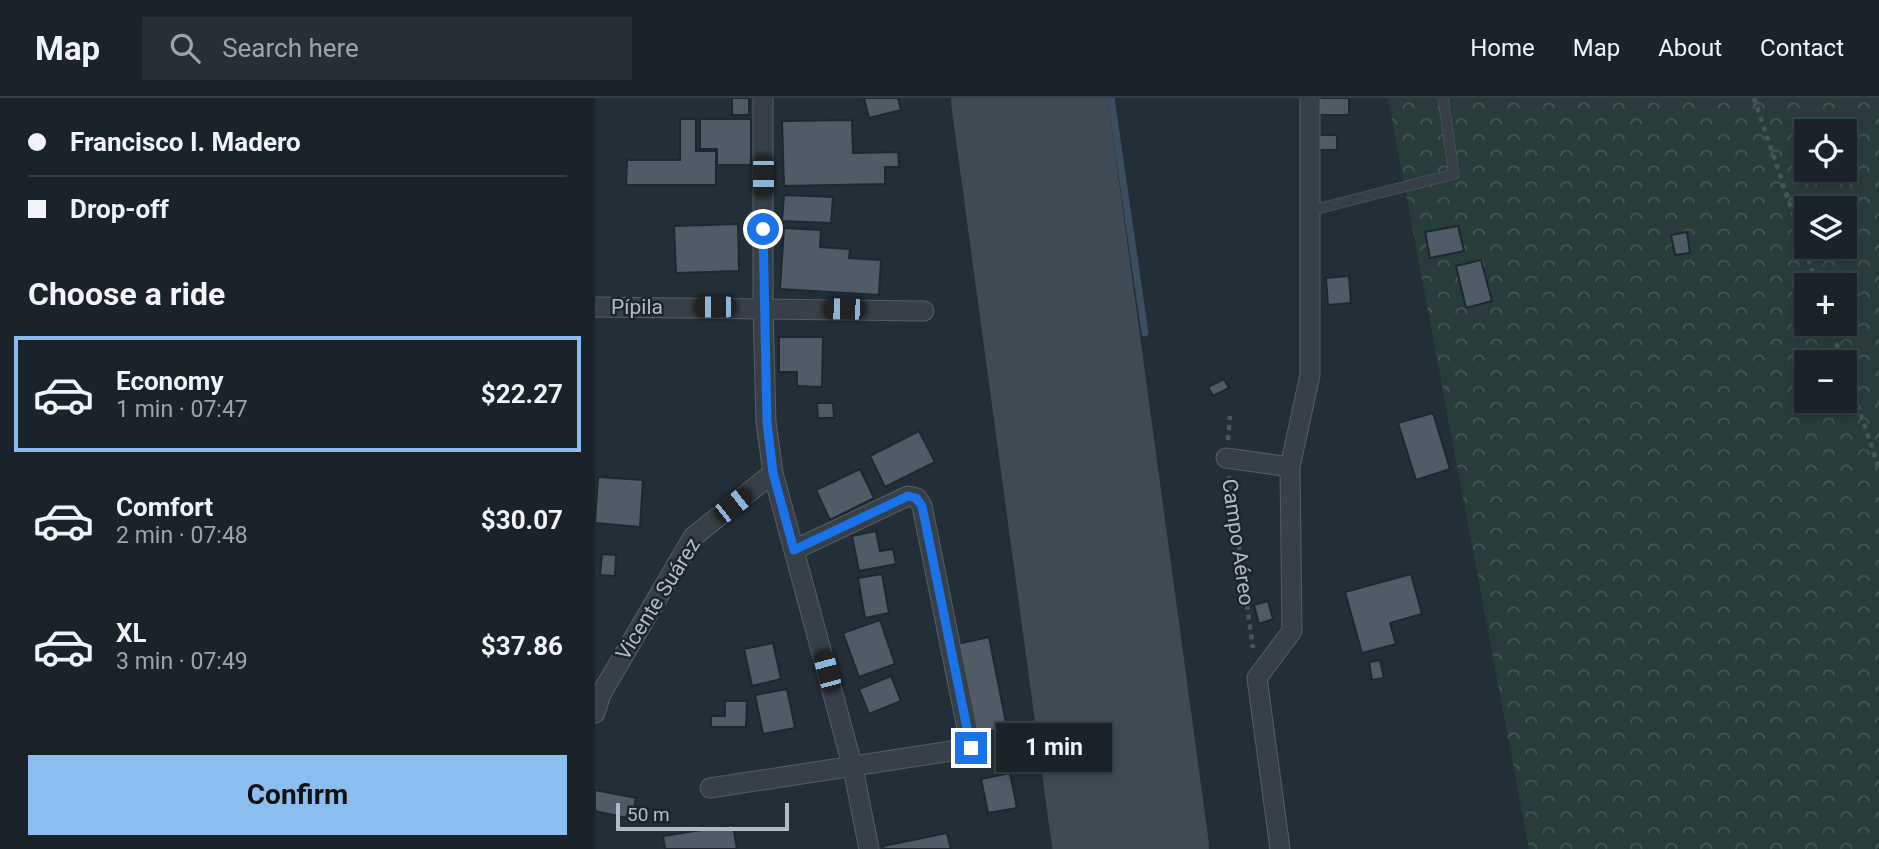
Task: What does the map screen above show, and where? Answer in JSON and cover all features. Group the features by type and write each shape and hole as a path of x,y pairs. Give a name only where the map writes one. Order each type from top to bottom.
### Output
{"street":[{"path":"763,98 763,307 767,422 773,473 853,768 869,849"},
{"path":"1280,849 1257,678 1292,631 1290,467 1310,375 1310,98"},
{"name":"Pípila","path":"595,307 924,311"},
{"name":"Campo Aéreo","path":"1226,458 1290,467"},
{"name":"Vicente Suárez","path":"597,700 693,537 773,473"},
{"path":"710,788 971,748 922,506 916,498 908,496 794,550"}],"lane":[{"path":"1309,211 1454,174 1443,98"}],"path":[{"path":"1754,98 1813,273"},
{"path":"1857,404 1879,469"},
{"name":"Campo Aéreo","path":"1226,458 1257,678"}],"green space":[{"path":"1388,98 1879,98 1879,849 1529,849"}],"building":[{"path":"732,98 749,98 749,115 732,115"},
{"path":"864,98 898,98 901,110 869,118"},
{"path":"1312,98 1349,98 1349,115 1312,115"},
{"path":"680,119 696,119 696,151 716,151 716,185 626,185 627,160 680,160"},
{"path":"700,119 751,119 751,165 717,165 717,149 700,149"},
{"path":"852,120 853,153 898,152 899,167 885,167 885,184 784,186 782,121"},
{"path":"1316,135 1337,135 1337,150 1316,150"},
{"path":"784,195 833,197 831,223 782,221"},
{"path":"738,224 739,271 676,273 674,226"},
{"path":"1458,226 1464,251 1430,258 1425,232"},
{"path":"784,228 821,230 820,247 850,249 849,258 881,260 879,295 780,289"},
{"path":"1687,232 1690,253 1675,255 1671,235"},
{"path":"1481,260 1492,301 1466,308 1456,266"},
{"path":"1349,276 1351,303 1328,305 1326,278"},
{"path":"779,337 823,337 822,387 797,386 797,372 779,372"},
{"path":"1224,379 1229,388 1213,396 1208,387"},
{"path":"817,403 833,403 834,418 818,418"},
{"path":"1433,413 1450,469 1416,480 1398,423"},
{"path":"919,431 935,462 885,487 870,456"},
{"path":"860,469 874,498 830,520 816,490"},
{"path":"598,477 643,480 640,527 595,523"},
{"path":"876,531 880,551 893,549 896,564 859,571 852,536"},
{"path":"602,554 616,555 615,576 600,575"},
{"path":"882,574 889,613 865,618 858,578"},
{"path":"1411,574 1422,614 1390,623 1396,644 1362,653 1345,592"},
{"path":"1268,601 1273,619 1259,624 1254,605"},
{"path":"880,620 895,664 859,677 843,633"},
{"path":"989,637 1007,728 971,735 953,645"},
{"path":"773,643 781,679 752,686 744,649"},
{"path":"1380,660 1384,678 1372,680 1369,662"},
{"path":"891,676 901,701 869,714 859,689"},
{"path":"787,689 795,728 763,734 755,695"},
{"path":"725,701 747,701 746,727 711,727 711,716 725,716"},
{"path":"1010,773 1017,808 988,813 981,779"},
{"path":"595,790 636,798 632,819 595,811"},
{"path":"733,825 737,849 665,849 663,836"},
{"path":"947,833 951,849 884,849 883,846"}],"waterway":[{"path":"1111,98 1145,333"}],"runway":[{"path":"1029,98 1131,849"}],"route":[{"path":"763,229 767,422 773,473 794,550 908,496 916,498 922,506 971,748"}]}
